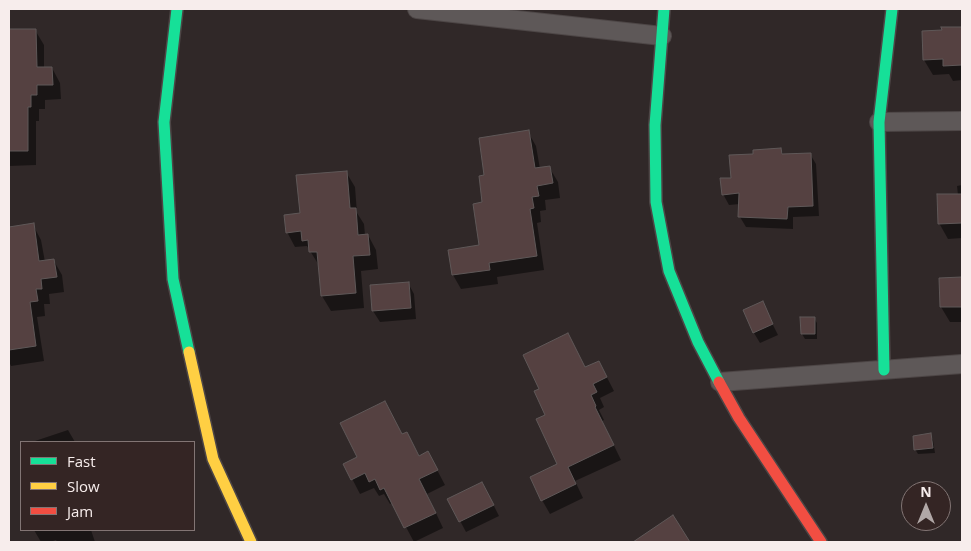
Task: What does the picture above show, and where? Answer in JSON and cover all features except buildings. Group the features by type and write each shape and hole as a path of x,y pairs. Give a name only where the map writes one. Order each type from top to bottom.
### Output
{"street":[{"path":"177,9 164,122 173,280 213,459 251,542"},
{"path":"417,9 662,36"},
{"path":"664,9 655,125 656,202 669,271 698,342 739,418 820,542"},
{"path":"884,370 879,122 892,9"},
{"path":"879,122 962,121"},
{"path":"720,382 962,364"}],"traffic: fast":[{"path":"177,9 164,122 173,279 189,352"},
{"path":"664,9 655,125 656,202 669,271 698,342 719,382"},
{"path":"884,370 879,122 892,9"}],"traffic: slow":[{"path":"189,352 213,459 251,542"}],"traffic: jam":[{"path":"719,382 739,418 821,542"}]}
